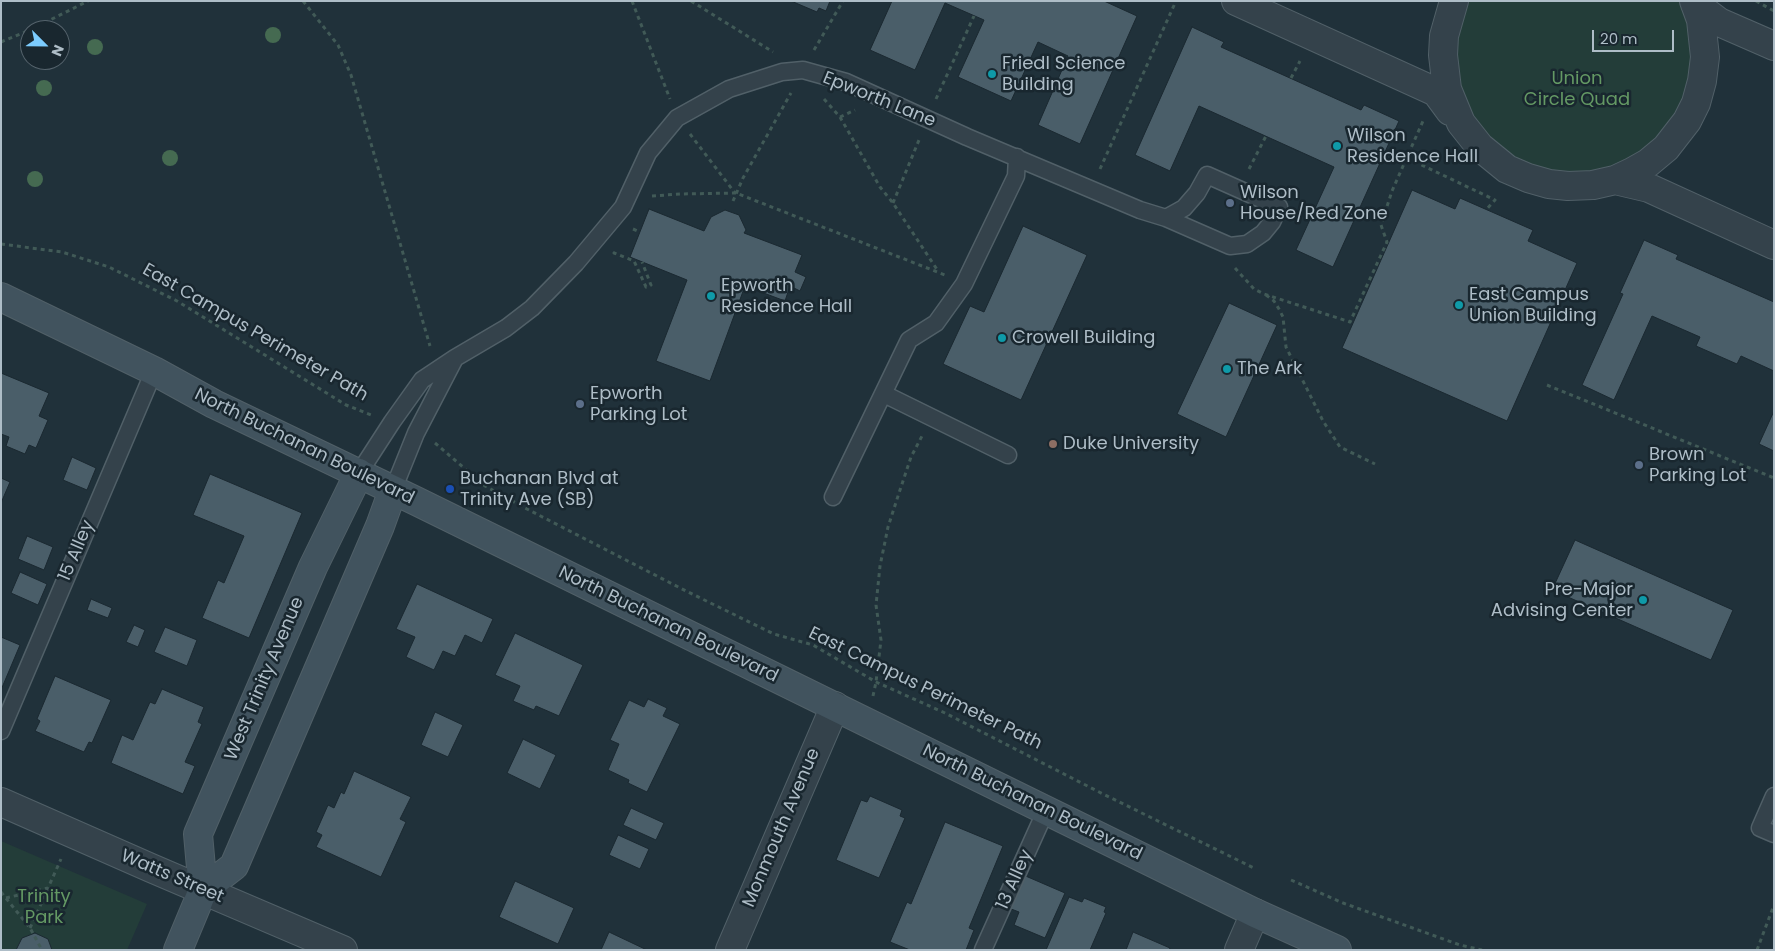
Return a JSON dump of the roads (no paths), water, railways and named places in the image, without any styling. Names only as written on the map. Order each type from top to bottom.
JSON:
[{"type":"street","points":[[1236,1],[1436,92],[1450,111],[1456,113]]},
{"type":"street","points":[[1454,1],[1444,36],[1442,55],[1447,89],[1456,113],[1469,135],[1480,147],[1507,168],[1528,178],[1549,184],[1568,186],[1593,185],[1615,180],[1648,163],[1666,148],[1687,121],[1696,103],[1702,81],[1705,57],[1704,36],[1694,3]]},
{"type":"street","points":[[1694,3],[1719,22],[1774,46]]},
{"type":"street","points":[[1615,180],[1649,188],[1774,245]]},
{"type":"street","name":"North Buchanan Boulevard","points":[[1,297],[154,371],[214,404],[359,473],[1255,913],[1336,950]]},
{"type":"street","name":"West Trinity Avenue","points":[[178,950],[203,890],[198,834],[313,567],[359,473]]},
{"type":"street","name":"West Trinity Avenue","points":[[203,890],[234,866],[380,526],[393,490]]},
{"type":"street","name":"Monmouth Avenue","points":[[730,950],[835,706]]},
{"type":"street","name":"Watts Street","points":[[1,802],[343,950]]},
{"type":"street","points":[[1239,950],[1255,913]]},
{"type":"lane","name":"Epworth Lane","points":[[359,473],[422,380],[506,328],[532,308],[576,263],[624,208],[648,154],[677,118],[729,89],[782,72],[803,70],[846,82],[968,137],[1230,246],[1247,244],[1263,233],[1272,222],[1279,206],[1206,175],[1197,192],[1184,208],[1166,218]]},
{"type":"lane","points":[[833,497],[909,340],[936,323],[964,284],[1016,176],[1017,157]]},
{"type":"lane","points":[[393,490],[416,433],[455,358]]},
{"type":"lane","name":"15 Alley","points":[[1,731],[154,371]]},
{"type":"lane","points":[[884,394],[1008,455]]},
{"type":"lane","points":[[1774,796],[1760,828],[1774,834]]},
{"type":"lane","name":"13 Alley","points":[[983,950],[1046,810]]},
{"type":"place","name":"Friedl Science Building","points":[[992,74]]},
{"type":"place","name":"Wilson Residence Hall","points":[[1337,146]]},
{"type":"place","name":"Wilson House/Red Zone","points":[[1230,203]]},
{"type":"place","name":"Epworth Residence Hall","points":[[711,296]]},
{"type":"place","name":"East Campus Union Building","points":[[1459,305]]},
{"type":"place","name":"Crowell Building","points":[[1002,338]]},
{"type":"place","name":"The Ark","points":[[1227,369]]},
{"type":"place","name":"Epworth Parking Lot","points":[[580,404]]},
{"type":"place","name":"Duke University","points":[[1053,444]]},
{"type":"place","name":"Brown Parking Lot","points":[[1639,465]]},
{"type":"place","name":"Buchanan Blvd at Trinity Ave (SB)","points":[[450,489]]},
{"type":"place","name":"Pre-Major Advising Center","points":[[1643,600]]},
{"type":"park label","name":"Union Circle Quad","points":[[1577,89]]},
{"type":"park label","name":"Trinity Park","points":[[44,908]]}]
